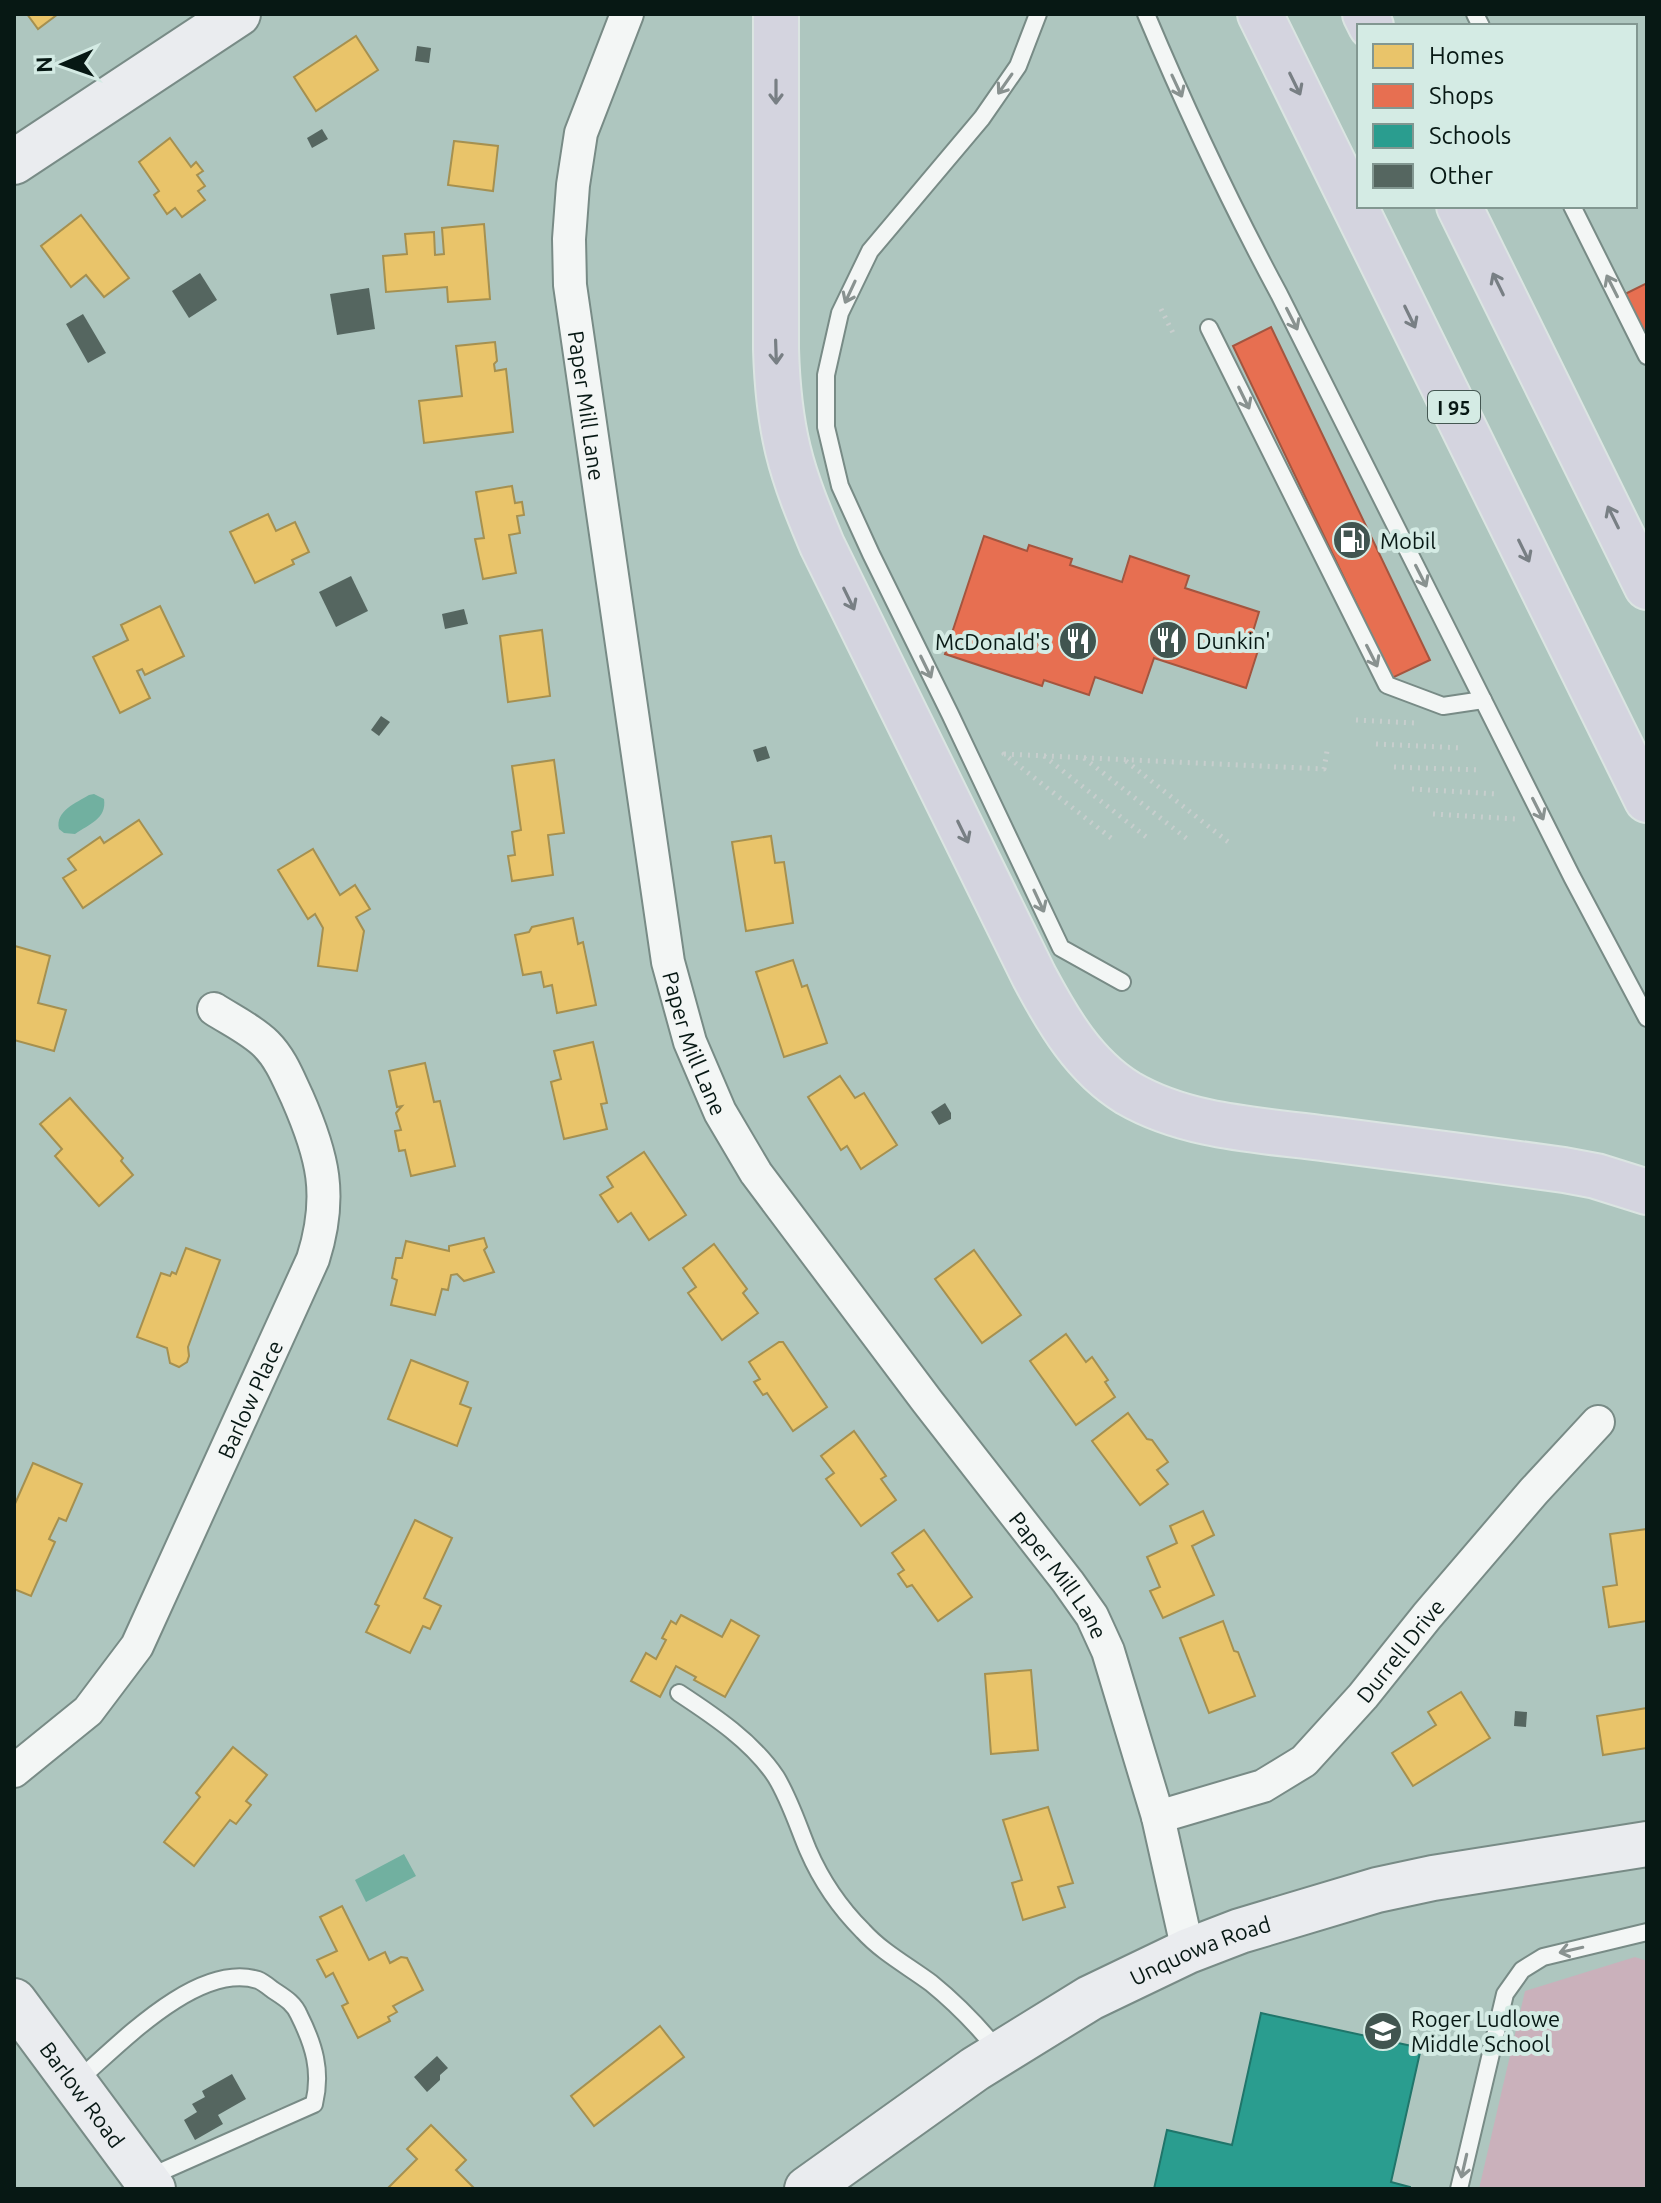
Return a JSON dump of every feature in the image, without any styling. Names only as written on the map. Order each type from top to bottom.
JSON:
[{"type":"highway","points":[[776,14],[776,349],[778,396],[788,449],[802,497],[822,545],[1034,976],[1074,1044],[1099,1071],[1127,1092],[1187,1117],[1564,1170],[1647,1192]]},
{"type":"highway","name":"I 95","points":[[1260,14],[1647,800]]},
{"type":"highway","points":[[1460,208],[1647,587]]},
{"type":"street","points":[[14,162],[238,14]]},
{"type":"street","name":"Paper Mill Lane","points":[[627,14],[581,133],[569,239],[570,285],[668,962],[690,1042],[720,1112],[756,1173],[1092,1616],[1108,1651],[1158,1817],[1188,1951]]},
{"type":"street","name":"Barlow Place","points":[[14,1771],[88,1711],[137,1646],[313,1259],[322,1231],[322,1169],[313,1135],[281,1062],[265,1043],[214,1009]]},
{"type":"street","name":"Durrell Drive","points":[[1158,1817],[1263,1786],[1304,1761],[1363,1696],[1534,1491],[1598,1422]]},
{"type":"street","name":"Unquowa Road","points":[[807,2189],[975,2069],[1090,1998],[1188,1951],[1240,1931],[1377,1890],[1433,1878],[1647,1844]]},
{"type":"street","name":"Barlow Road","points":[[14,2001],[149,2184]]},
{"type":"lane","points":[[1038,14],[1018,66],[982,118],[870,251],[840,313],[826,375],[826,427],[840,486],[852,513],[1061,948],[1122,982]]},
{"type":"lane","points":[[1146,14],[1236,214],[1647,1018]]},
{"type":"lane","points":[[1573,208],[1647,356]]},
{"type":"lane","points":[[1209,328],[1387,685],[1443,706],[1483,700]]},
{"type":"lane","points":[[679,1693],[724,1724],[763,1760],[776,1777],[809,1854],[833,1897],[864,1933],[930,1982],[982,2030],[1001,2054]]},
{"type":"lane","points":[[1459,2189],[1505,1994],[1522,1970],[1543,1957],[1647,1932]]},
{"type":"lane","points":[[75,2083],[166,2005],[211,1981],[238,1978],[259,1980],[294,2005],[312,2042],[319,2084],[314,2104],[149,2184]]},
{"type":"path","points":[[1161,309],[1173,333]]},
{"type":"path","points":[[1356,720],[1416,723]]},
{"type":"path","points":[[1376,744],[1462,748]]},
{"type":"path","points":[[1111,838],[1004,754],[1324,769],[1327,751]]},
{"type":"path","points":[[1043,756],[1150,840]]},
{"type":"path","points":[[1084,758],[1191,842]]},
{"type":"path","points":[[1125,760],[1232,845]]},
{"type":"path","points":[[1394,767],[1480,770]]},
{"type":"path","points":[[1412,789],[1498,794]]},
{"type":"path","points":[[1433,814],[1544,821]]},
{"type":"shaded area","points":[[94,794],[104,799],[103,812],[96,820],[75,834],[59,829],[63,812]]},
{"type":"shaded area","points":[[404,1854],[416,1876],[366,1902],[355,1880]]},
{"type":"shaded area","points":[[1635,1957],[1647,1961],[1647,2189],[1479,2189],[1525,1991]]},
{"type":"building: Homes","points":[[27,14],[58,14],[38,29]]},
{"type":"building: Homes","points":[[356,36],[378,70],[316,111],[294,77]]},
{"type":"building: Homes","points":[[170,138],[191,167],[196,162],[203,171],[197,175],[205,186],[198,191],[205,200],[182,217],[175,208],[167,214],[154,195],[159,191],[139,162]]},
{"type":"building: Homes","points":[[454,141],[498,146],[493,191],[448,185]]},
{"type":"building: Homes","points":[[81,215],[129,278],[104,297],[86,275],[71,287],[41,246]]},
{"type":"building: Homes","points":[[484,224],[490,299],[448,302],[447,287],[386,292],[383,256],[407,254],[405,234],[434,232],[435,255],[444,254],[442,228]]},
{"type":"building: Homes","points":[[495,342],[495,371],[506,369],[513,432],[424,443],[419,401],[462,396],[456,346]]},
{"type":"building: Homes","points":[[512,486],[515,503],[522,502],[524,515],[517,516],[520,533],[509,535],[516,573],[483,579],[475,539],[484,538],[476,492]]},
{"type":"building: Homes","points":[[268,514],[276,531],[295,522],[309,552],[292,560],[294,564],[255,583],[230,532]]},
{"type":"building: Homes","points":[[160,606],[184,656],[145,675],[142,669],[137,671],[150,698],[120,713],[93,657],[128,640],[121,625]]},
{"type":"building: Homes","points":[[542,630],[550,696],[508,702],[500,636]]},
{"type":"building: Homes","points":[[554,760],[564,833],[548,835],[553,875],[512,881],[508,856],[515,855],[512,832],[521,830],[512,766]]},
{"type":"building: Homes","points":[[139,820],[162,854],[83,908],[63,878],[76,870],[68,859],[100,837],[104,843]]},
{"type":"building: Homes","points":[[771,836],[775,863],[784,862],[793,923],[746,931],[732,842]]},
{"type":"building: Homes","points":[[313,849],[340,895],[355,885],[370,909],[356,917],[364,931],[357,971],[318,966],[323,928],[315,914],[308,919],[278,870]]},
{"type":"building: Homes","points":[[573,918],[578,944],[583,942],[596,1005],[557,1013],[552,985],[544,987],[541,972],[523,975],[515,935],[529,932],[532,927]]},
{"type":"building: Homes","points":[[15,946],[50,956],[38,1003],[66,1010],[54,1051],[14,1040]]},
{"type":"building: Homes","points":[[793,960],[802,987],[807,985],[827,1043],[784,1057],[756,972]]},
{"type":"building: Homes","points":[[593,1042],[607,1103],[601,1104],[607,1129],[564,1139],[551,1082],[561,1079],[554,1051]]},
{"type":"building: Homes","points":[[425,1063],[434,1102],[440,1101],[455,1166],[411,1176],[405,1150],[399,1151],[395,1131],[401,1130],[396,1113],[402,1106],[397,1107],[389,1071]]},
{"type":"building: Homes","points":[[840,1076],[855,1098],[864,1093],[897,1145],[861,1169],[847,1146],[841,1150],[808,1097]]},
{"type":"building: Homes","points":[[70,1098],[123,1158],[121,1161],[133,1175],[99,1206],[55,1156],[62,1149],[40,1124]]},
{"type":"building: Homes","points":[[644,1152],[686,1215],[649,1240],[631,1213],[618,1222],[600,1195],[613,1187],[607,1177]]},
{"type":"building: Homes","points":[[484,1238],[487,1247],[484,1250],[494,1272],[464,1281],[457,1274],[451,1275],[448,1290],[442,1289],[435,1315],[391,1305],[397,1280],[392,1278],[396,1258],[402,1258],[406,1241],[449,1251],[449,1246]]},
{"type":"building: Homes","points":[[714,1244],[747,1289],[743,1293],[758,1313],[722,1340],[688,1293],[696,1287],[683,1268]]},
{"type":"building: Homes","points":[[186,1248],[220,1260],[188,1347],[187,1362],[179,1367],[170,1363],[167,1348],[137,1337],[161,1273],[176,1274]]},
{"type":"building: Homes","points":[[974,1250],[1021,1315],[982,1343],[935,1279]]},
{"type":"building: Homes","points":[[1066,1334],[1086,1362],[1092,1357],[1108,1380],[1105,1382],[1115,1397],[1076,1425],[1030,1361]]},
{"type":"building: Homes","points":[[783,1342],[827,1407],[793,1431],[767,1393],[763,1395],[754,1382],[760,1379],[749,1362]]},
{"type":"building: Homes","points":[[411,1360],[468,1382],[460,1404],[471,1408],[457,1446],[388,1419]]},
{"type":"building: Homes","points":[[1128,1413],[1168,1462],[1157,1470],[1168,1484],[1140,1505],[1092,1441]]},
{"type":"building: Homes","points":[[854,1431],[886,1476],[881,1479],[896,1500],[861,1526],[826,1479],[834,1473],[821,1456]]},
{"type":"building: Homes","points":[[33,1463],[82,1484],[66,1521],[59,1518],[49,1539],[55,1542],[31,1596],[14,1589],[14,1506]]},
{"type":"building: Homes","points":[[1203,1511],[1214,1535],[1192,1546],[1214,1595],[1163,1618],[1150,1591],[1160,1587],[1147,1557],[1177,1543],[1170,1526]]},
{"type":"building: Homes","points":[[415,1520],[452,1538],[424,1598],[441,1606],[430,1629],[423,1626],[410,1653],[366,1632],[379,1606],[375,1604]]},
{"type":"building: Homes","points":[[1647,1529],[1647,1621],[1609,1627],[1603,1587],[1617,1585],[1610,1534]]},
{"type":"building: Homes","points":[[924,1530],[972,1597],[938,1621],[912,1585],[907,1587],[898,1574],[904,1570],[892,1553]]},
{"type":"building: Homes","points":[[681,1615],[722,1637],[731,1620],[759,1636],[725,1697],[676,1666],[660,1697],[631,1681],[646,1653],[656,1659],[671,1621],[676,1624]]},
{"type":"building: Homes","points":[[1223,1621],[1255,1696],[1209,1713],[1180,1638]]},
{"type":"building: Homes","points":[[1031,1670],[1038,1750],[991,1754],[985,1674]]},
{"type":"building: Homes","points":[[1461,1692],[1490,1738],[1413,1786],[1392,1753],[1436,1725],[1428,1712]]},
{"type":"building: Homes","points":[[1647,1708],[1647,1748],[1603,1755],[1597,1716]]},
{"type":"building: Homes","points":[[233,1747],[267,1775],[246,1801],[251,1805],[236,1824],[230,1820],[194,1866],[164,1842],[200,1797],[196,1793]]},
{"type":"building: Homes","points":[[1048,1807],[1073,1883],[1058,1887],[1065,1907],[1023,1920],[1012,1883],[1022,1880],[1003,1820]]},
{"type":"building: Homes","points":[[342,1906],[369,1960],[385,1952],[390,1963],[401,1957],[407,1958],[423,1990],[393,2006],[397,2012],[388,2017],[390,2021],[358,2038],[342,2006],[348,2003],[333,1973],[326,1977],[317,1960],[337,1951],[320,1917]]},
{"type":"building: Homes","points":[[660,2026],[684,2057],[594,2126],[571,2096]]},
{"type":"building: Homes","points":[[431,2125],[466,2160],[456,2170],[475,2189],[387,2189],[417,2159],[407,2149]]},
{"type":"building: Shops","points":[[1647,283],[1647,339],[1625,294]]},
{"type":"building: Shops","points":[[1271,327],[1430,660],[1392,678],[1233,346]]},
{"type":"building: Shops","points":[[984,536],[1027,551],[1029,545],[1072,559],[1070,565],[1122,582],[1130,556],[1189,576],[1185,588],[1259,612],[1251,638],[1261,641],[1246,688],[1154,658],[1142,693],[1095,677],[1089,695],[1044,680],[1042,686],[945,654]]},
{"type":"building: Schools","points":[[1261,2013],[1421,2048],[1391,2182],[1410,2189],[1154,2189],[1167,2130],[1232,2145]]},
{"type":"building: Other","points":[[417,46],[431,48],[429,63],[415,61]]},
{"type":"building: Other","points":[[322,129],[328,139],[312,148],[307,138]]},
{"type":"building: Other","points":[[200,273],[217,300],[189,318],[172,291]]},
{"type":"building: Other","points":[[369,288],[375,329],[337,335],[330,294]]},
{"type":"building: Other","points":[[83,314],[106,353],[88,363],[66,324]]},
{"type":"building: Other","points":[[351,576],[368,611],[336,627],[319,592]]},
{"type":"building: Other","points":[[464,609],[468,624],[445,629],[442,614]]},
{"type":"building: Other","points":[[381,716],[390,722],[379,736],[371,730]]},
{"type":"building: Other","points":[[766,746],[770,758],[757,762],[753,750]]},
{"type":"building: Other","points":[[945,1103],[951,1119],[939,1125],[931,1112]]},
{"type":"building: Other","points":[[1515,1711],[1527,1712],[1526,1727],[1514,1726]]},
{"type":"building: Other","points":[[437,2056],[448,2068],[427,2092],[414,2077]]},
{"type":"building: Other","points":[[232,2074],[246,2099],[218,2115],[223,2124],[195,2140],[184,2120],[197,2112],[192,2104],[205,2097],[202,2091]]},
{"type":"place","name":"Mobil","points":[[1352,540]]},
{"type":"place","name":"Dunkin'","points":[[1168,640]]},
{"type":"place","name":"McDonald's","points":[[1078,641]]},
{"type":"place","name":"Roger Ludlowe Middle School","points":[[1383,2031]]}]
